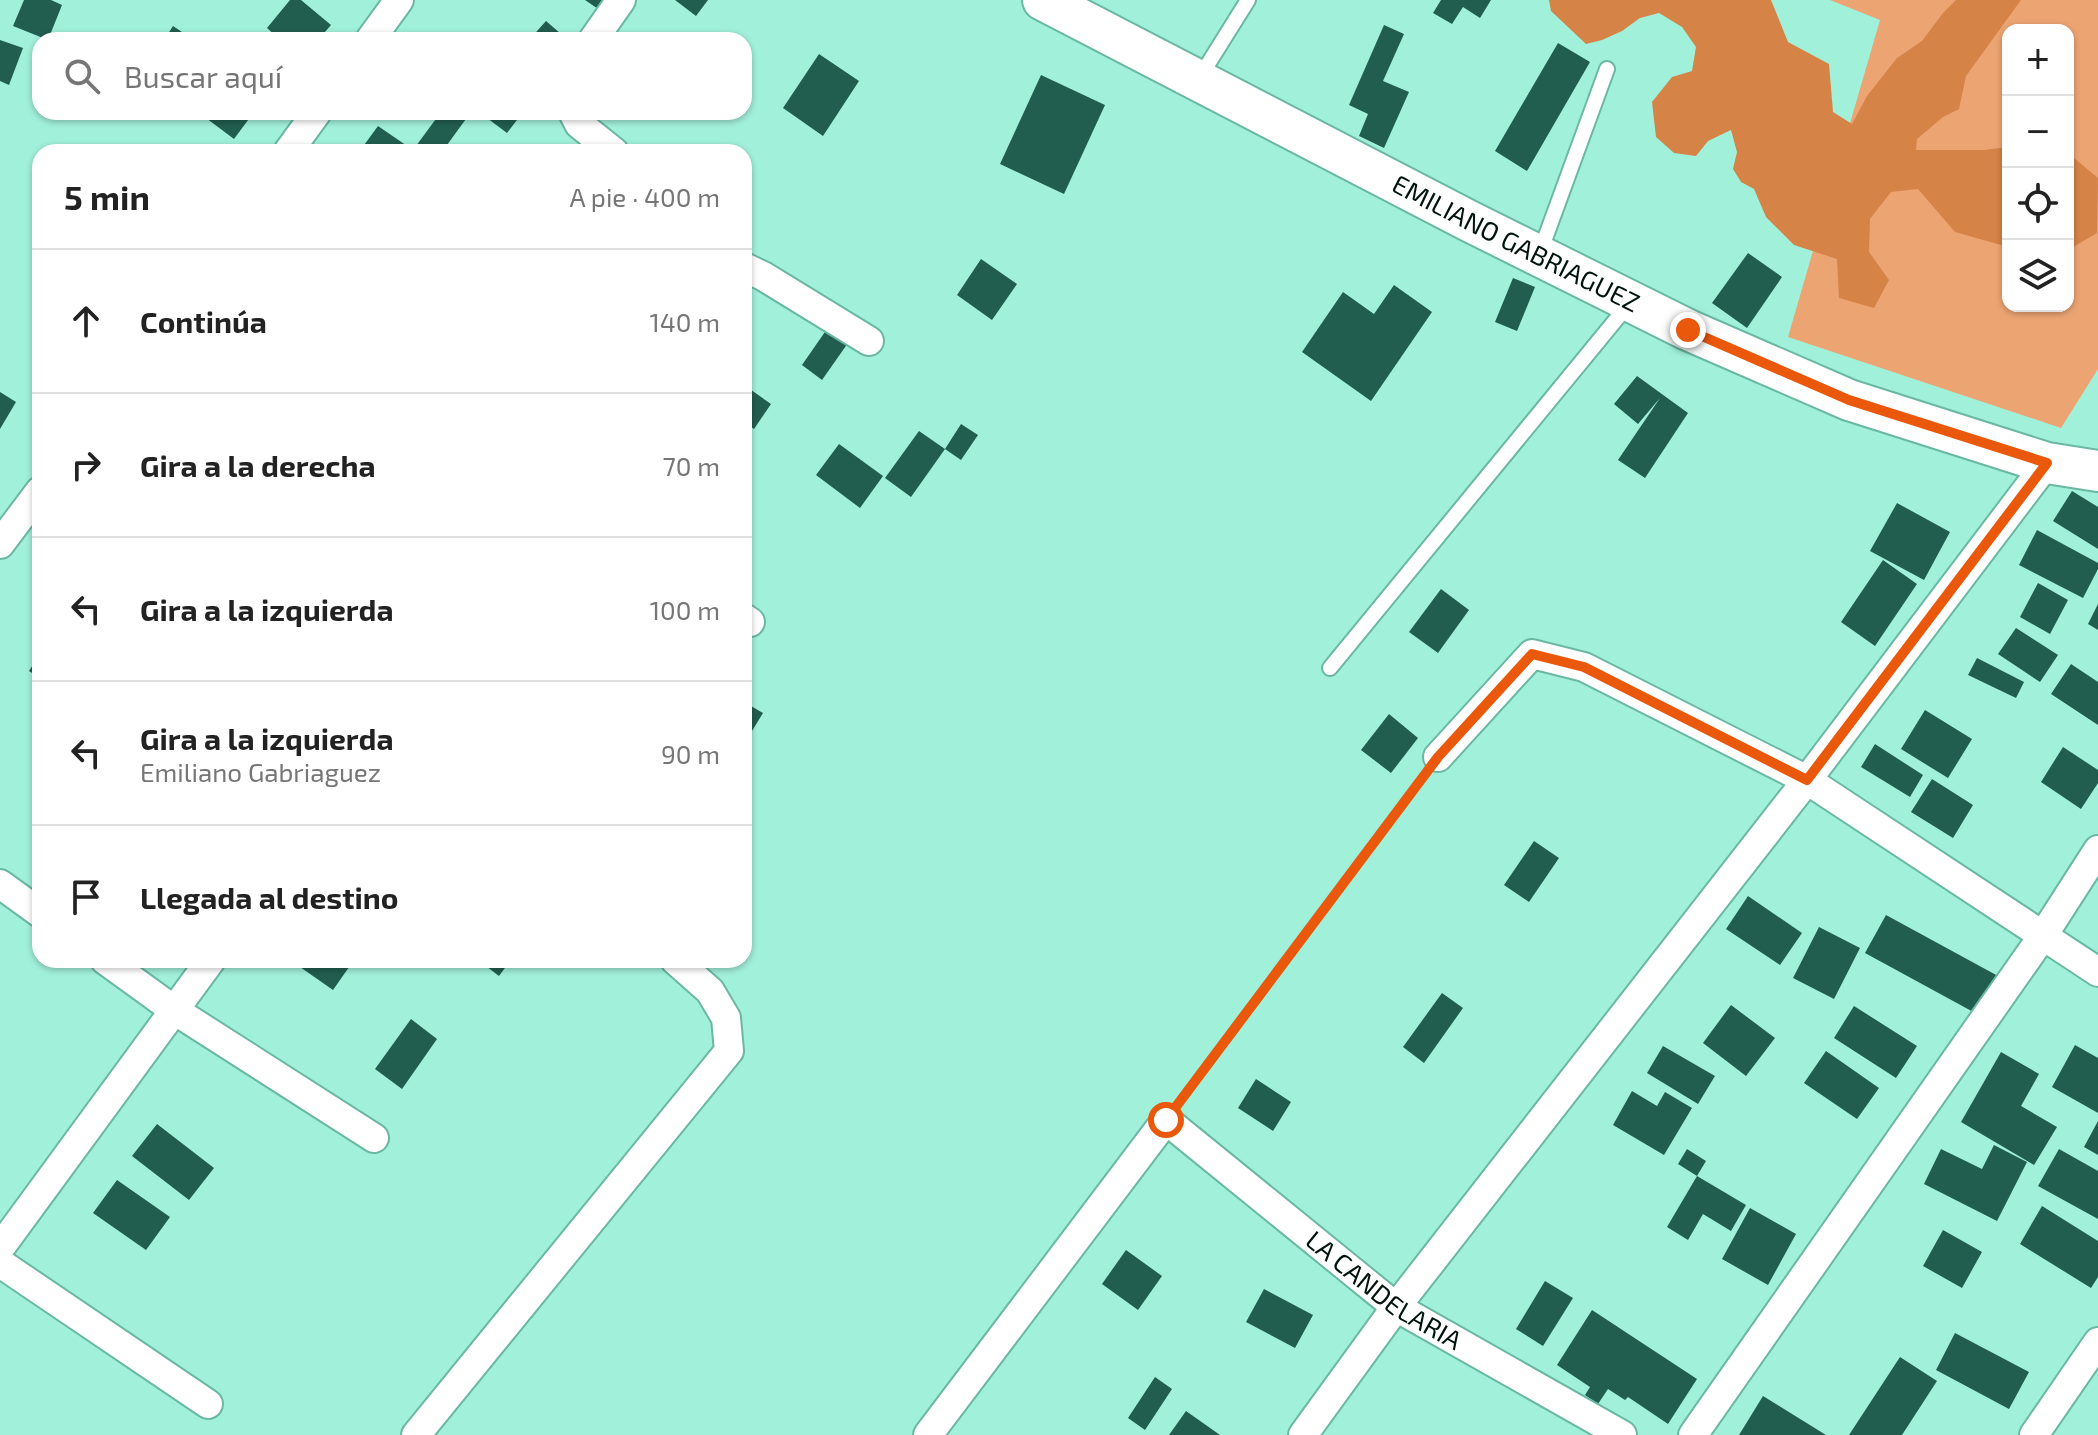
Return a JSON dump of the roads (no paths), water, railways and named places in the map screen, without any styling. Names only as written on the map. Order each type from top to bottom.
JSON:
[{"type":"main road","name":"EMILIANO GABRIAGUEZ","points":[[1043,0],[1688,330],[1849,400],[2047,463],[2098,471]]},
{"type":"street","points":[[376,32],[399,0]]},
{"type":"street","points":[[599,32],[621,0]]},
{"type":"street","points":[[294,144],[311,120]]},
{"type":"street","points":[[577,120],[604,144]]},
{"type":"street","points":[[752,271],[869,341]]},
{"type":"street","points":[[1303,1435],[1396,1307],[1807,780],[2047,463]]},
{"type":"street","points":[[0,544],[32,510]]},
{"type":"street","points":[[1438,757],[1532,654],[1584,667],[1807,780],[2098,972]]},
{"type":"street","points":[[1693,1435],[2042,937],[2098,850]]},
{"type":"street","points":[[0,884],[32,907]]},
{"type":"street","points":[[116,968],[174,1010],[374,1138]]},
{"type":"street","points":[[0,1248],[205,968]]},
{"type":"street","points":[[416,1435],[729,1051],[726,1018],[710,991],[684,968]]},
{"type":"street","name":"LA CANDELARIA","points":[[928,1435],[1166,1120],[1396,1307],[1622,1435]]},
{"type":"street","points":[[0,1263],[208,1404]]},
{"type":"street","points":[[2034,1435],[2098,1342]]},
{"type":"lane","points":[[1198,80],[1248,0]]},
{"type":"lane","points":[[1539,256],[1607,69]]},
{"type":"lane","points":[[1330,668],[1631,302]]}]
